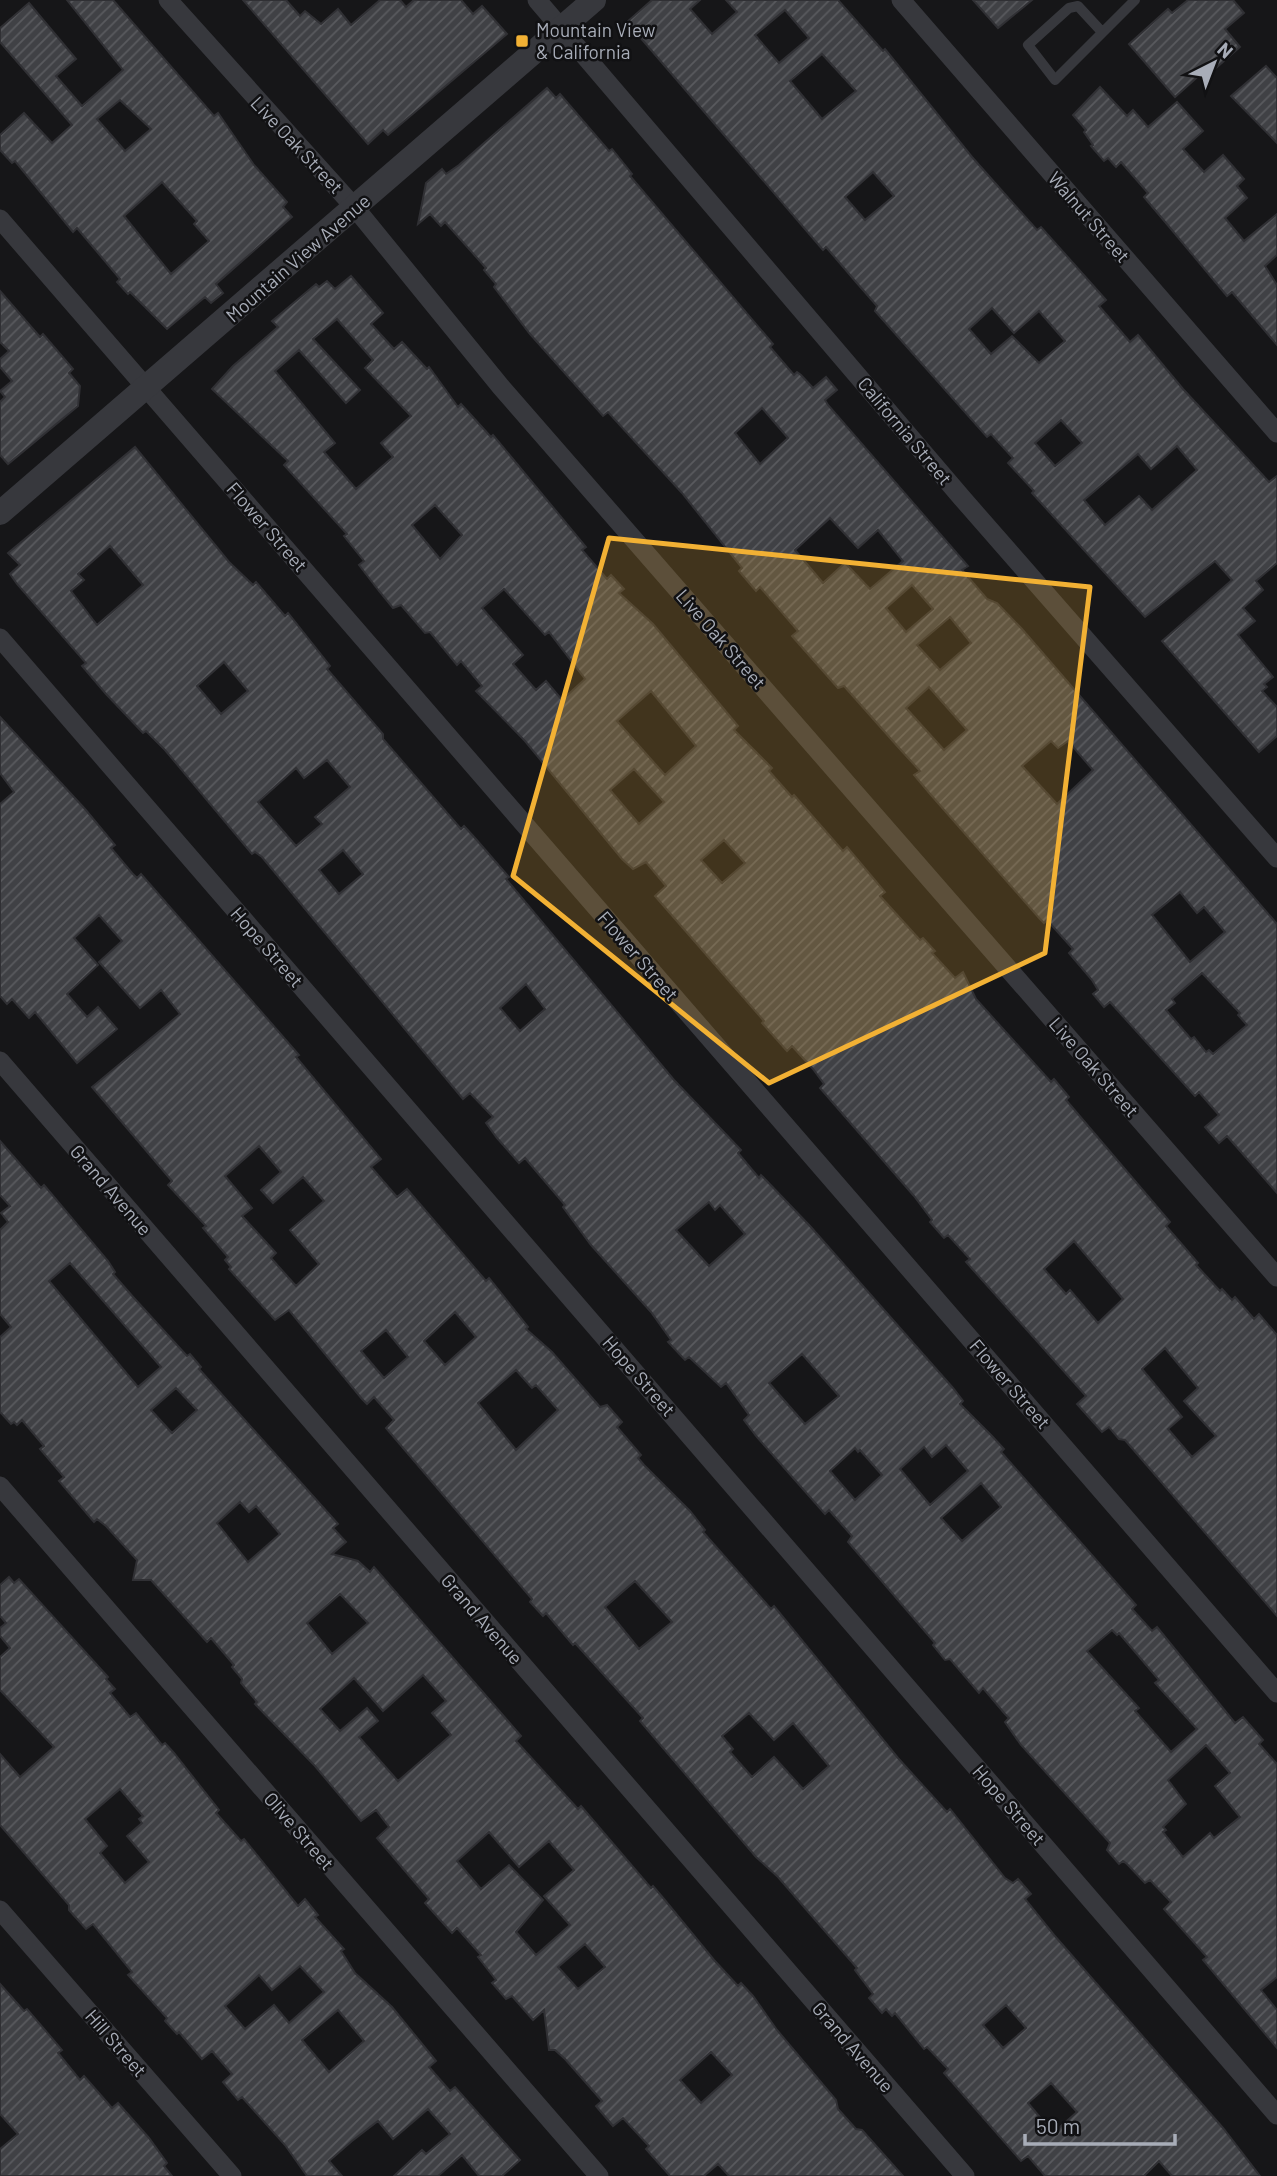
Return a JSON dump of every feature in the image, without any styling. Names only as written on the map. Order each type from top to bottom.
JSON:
[{"type":"street","name":"Live Oak Street","points":[[168,0],[356,209],[501,387],[1277,1277]]},
{"type":"street","name":"California Street","points":[[537,0],[962,498],[1277,858]]},
{"type":"street","name":"Mountain View Avenue","points":[[0,513],[356,209],[594,0]]},
{"type":"street","name":"Walnut Street","points":[[901,0],[1277,433]]},
{"type":"street","name":"Flower Street","points":[[0,219],[1277,1693]]},
{"type":"street","name":"Hope Street","points":[[0,638],[1277,2115]]},
{"type":"street","name":"Grand Avenue","points":[[0,1061],[965,2176]]},
{"type":"street","name":"Olive Street","points":[[0,1486],[598,2176]]},
{"type":"street","name":"Hill Street","points":[[0,1910],[232,2176]]},
{"type":"lane","points":[[1102,32],[1078,6],[1069,8],[1028,45],[1055,80],[1135,0]]},
{"type":"highlighted area","points":[[609,538],[1090,587],[1045,953],[769,1083],[513,876]]},
{"type":"building","points":[[67,0],[113,0],[214,116],[218,113],[254,165],[287,202],[283,207],[292,217],[216,284],[223,293],[211,303],[205,297],[167,329],[130,292],[128,294],[117,282],[120,279],[77,228],[73,232],[15,161],[12,163],[0,150],[0,135],[24,113],[52,143],[72,125],[0,42],[0,28],[29,3],[76,59],[56,76],[82,106],[123,70]],"holes":[[[120,100],[151,129],[125,151],[97,119]],[[162,182],[197,221],[194,224],[209,241],[171,274],[124,216]]]},
{"type":"building","points":[[243,0],[286,0],[300,16],[305,11],[321,24],[338,9],[351,25],[380,0],[400,0],[406,7],[414,0],[461,0],[473,14],[482,6],[507,34],[388,135],[383,130],[368,144]]},
{"type":"building","points":[[652,0],[700,0],[690,9],[712,34],[737,12],[726,0],[838,0],[883,51],[885,49],[972,157],[1037,230],[1041,227],[1106,300],[1099,306],[1130,342],[1138,335],[1183,389],[1269,482],[1277,476],[1277,563],[1256,581],[1263,590],[1243,608],[1255,621],[1238,635],[1273,677],[1264,684],[1267,687],[1262,691],[1277,707],[1277,736],[1259,752],[1162,641],[1232,580],[1215,561],[1145,617],[1032,493],[1034,491],[1008,463],[1013,458],[991,434],[987,437],[875,311],[877,306],[826,247],[823,250],[627,22]],"holes":[[[785,10],[809,38],[779,63],[755,35]],[[822,54],[856,91],[822,119],[790,81]],[[873,172],[894,196],[865,220],[845,197]],[[992,308],[1014,333],[1039,311],[1065,341],[1039,363],[1012,336],[991,354],[969,329]],[[1061,420],[1082,443],[1055,466],[1035,443]],[[1177,446],[1197,470],[1152,510],[1139,496],[1105,525],[1084,500],[1138,454],[1151,469]]]},
{"type":"building","points":[[973,0],[1032,0],[998,28]]},
{"type":"building","points":[[1188,0],[1233,0],[1244,13],[1225,29],[1240,47],[1207,76],[1203,72],[1175,97],[1129,44],[1168,9],[1172,13]]},
{"type":"building","points":[[1266,66],[1277,78],[1277,143],[1231,96]]},
{"type":"building","points":[[1100,87],[1127,116],[1133,110],[1148,127],[1177,102],[1203,131],[1183,149],[1204,172],[1223,155],[1244,179],[1237,186],[1247,198],[1225,218],[1244,241],[1277,214],[1277,255],[1265,266],[1277,285],[1277,345],[1232,292],[1227,296],[1144,197],[1148,193],[1121,162],[1116,167],[1108,158],[1104,161],[1091,146],[1093,145],[1084,132],[1086,130],[1073,115]]},
{"type":"building","points":[[547,88],[556,98],[560,94],[609,151],[612,149],[632,174],[630,176],[773,344],[770,347],[794,375],[797,372],[813,388],[826,377],[837,390],[825,400],[828,405],[968,566],[962,570],[987,599],[997,603],[1022,629],[1277,924],[1277,1193],[1227,1136],[1219,1143],[1205,1127],[1219,1115],[1199,1092],[1195,1096],[1110,1002],[1104,1007],[1093,994],[1098,990],[1092,980],[1069,953],[1073,949],[1047,920],[1044,923],[1040,919],[931,795],[914,775],[920,771],[844,686],[838,688],[792,636],[798,631],[760,587],[756,591],[739,571],[742,568],[682,493],[608,412],[603,416],[530,334],[494,287],[496,284],[484,270],[486,268],[445,222],[441,226],[430,214],[418,224],[426,183],[442,169],[446,174]],"holes":[[[762,408],[788,438],[760,464],[735,433]],[[830,518],[858,548],[878,530],[903,561],[870,589],[845,563],[823,583],[795,550]],[[912,585],[933,609],[906,632],[886,608]],[[950,617],[971,643],[940,670],[917,645]],[[929,687],[967,730],[944,750],[906,708]],[[1051,741],[1058,748],[1068,741],[1093,770],[1057,804],[1022,766]],[[1180,892],[1197,913],[1204,907],[1225,932],[1190,962],[1152,915]],[[1202,973],[1240,1013],[1238,1015],[1247,1025],[1213,1054],[1209,1050],[1206,1052],[1166,1010],[1175,1003],[1172,999]]]},
{"type":"building","points":[[351,276],[383,313],[371,324],[394,349],[402,342],[427,369],[429,367],[458,407],[461,404],[491,437],[493,435],[586,547],[582,550],[607,579],[611,575],[624,589],[619,593],[653,624],[738,726],[734,730],[772,768],[769,771],[843,851],[847,847],[885,892],[880,896],[920,940],[923,938],[935,951],[932,953],[955,978],[963,972],[976,999],[1051,1082],[1054,1079],[1069,1097],[1066,1100],[1170,1222],[1166,1226],[1198,1263],[1196,1265],[1220,1291],[1222,1289],[1232,1300],[1235,1297],[1254,1319],[1259,1314],[1277,1335],[1277,1616],[1125,1440],[1119,1439],[1109,1427],[1102,1432],[1077,1404],[1086,1396],[966,1262],[970,1259],[948,1235],[944,1238],[930,1222],[932,1220],[914,1196],[820,1088],[824,1084],[813,1069],[792,1046],[787,1051],[655,896],[666,886],[646,862],[633,869],[622,859],[525,741],[476,691],[482,686],[461,661],[457,665],[430,632],[425,633],[401,605],[393,608],[359,565],[364,561],[344,536],[347,534],[284,465],[288,461],[212,389],[233,366],[278,327],[272,321],[316,284],[319,287],[327,281],[335,289]],"holes":[[[337,319],[373,360],[365,368],[411,416],[381,443],[393,457],[356,489],[324,452],[335,443],[275,371],[299,350],[346,403],[360,390],[313,339]],[[435,505],[462,535],[440,559],[412,525]],[[504,589],[545,635],[549,632],[585,679],[562,700],[546,681],[536,690],[513,664],[523,655],[482,608]],[[651,691],[696,746],[665,775],[617,721]],[[634,769],[664,802],[639,824],[610,790]],[[724,840],[745,863],[722,883],[701,860]],[[1074,1241],[1123,1299],[1098,1323],[1070,1290],[1066,1294],[1044,1269]],[[1165,1348],[1198,1388],[1184,1401],[1216,1436],[1192,1457],[1168,1429],[1182,1417],[1142,1369]]]},
{"type":"building","points":[[0,291],[40,337],[43,334],[73,369],[69,373],[80,386],[78,406],[8,464],[0,455],[0,402],[5,397],[0,391],[12,381],[0,367],[0,359],[9,351],[0,342]]},
{"type":"building","points":[[135,447],[229,562],[253,585],[256,582],[285,616],[288,613],[330,666],[327,669],[383,734],[383,739],[461,829],[464,826],[509,877],[506,879],[674,1080],[741,1150],[738,1153],[759,1178],[761,1175],[810,1226],[953,1388],[963,1401],[960,1404],[1004,1449],[1001,1452],[1136,1605],[1132,1609],[1152,1631],[1157,1627],[1235,1723],[1243,1717],[1263,1740],[1259,1744],[1277,1764],[1277,1977],[1261,1990],[1277,2010],[1277,2048],[1203,1960],[1207,1957],[1164,1909],[1171,1902],[1150,1880],[1145,1883],[1123,1861],[1119,1864],[1107,1850],[1110,1843],[1021,1745],[1005,1722],[1009,1718],[983,1688],[979,1693],[950,1659],[945,1660],[933,1645],[935,1643],[848,1542],[852,1536],[829,1510],[825,1514],[757,1437],[744,1420],[749,1415],[726,1383],[721,1387],[689,1357],[685,1360],[668,1342],[671,1340],[651,1312],[591,1245],[563,1207],[565,1205],[525,1158],[519,1163],[497,1138],[486,1123],[493,1117],[470,1093],[463,1099],[262,857],[255,852],[252,854],[165,750],[146,731],[143,733],[82,666],[86,663],[10,574],[20,565],[8,553]],"holes":[[[110,546],[143,585],[97,625],[71,591],[84,580],[78,574]],[[224,662],[248,691],[221,714],[197,686]],[[327,760],[350,787],[315,817],[322,824],[296,846],[258,802],[296,768],[304,778]],[[343,850],[363,874],[339,894],[319,870]],[[526,984],[545,1009],[520,1031],[500,1008]],[[709,1202],[715,1210],[720,1205],[745,1234],[709,1266],[676,1230]],[[802,1354],[839,1396],[805,1424],[769,1383]],[[946,1445],[968,1471],[930,1505],[900,1469],[924,1447],[932,1457]],[[855,1448],[858,1452],[860,1450],[882,1475],[855,1500],[830,1471]],[[981,1483],[1001,1507],[962,1541],[941,1518]],[[1112,1630],[1117,1635],[1119,1633],[1159,1680],[1155,1683],[1197,1729],[1171,1752],[1135,1711],[1139,1708],[1087,1651]],[[1206,1745],[1230,1773],[1215,1786],[1240,1817],[1214,1838],[1210,1833],[1183,1857],[1163,1832],[1166,1830],[1163,1827],[1186,1804],[1168,1780]]]},
{"type":"building","points":[[0,717],[85,809],[115,845],[111,848],[132,873],[137,878],[141,874],[299,1055],[296,1057],[381,1159],[371,1167],[397,1197],[407,1189],[486,1281],[489,1278],[528,1327],[526,1329],[552,1352],[600,1407],[607,1405],[622,1422],[617,1427],[641,1455],[638,1458],[690,1511],[705,1530],[703,1532],[771,1609],[774,1606],[898,1758],[947,1812],[950,1809],[1005,1878],[1013,1883],[1018,1879],[1031,1894],[1025,1899],[1054,1935],[1223,2128],[1260,2176],[1172,2176],[1159,2161],[1144,2176],[1045,2176],[1028,2156],[1021,2161],[944,2073],[948,2069],[927,2047],[924,2049],[895,2013],[892,2016],[886,2009],[882,2013],[869,1998],[873,1994],[855,1970],[857,1968],[778,1877],[756,1857],[640,1721],[643,1718],[546,1613],[543,1616],[530,1602],[532,1599],[386,1428],[394,1420],[374,1397],[367,1404],[289,1310],[275,1320],[229,1269],[231,1267],[225,1260],[228,1257],[203,1228],[206,1226],[168,1185],[172,1181],[92,1087],[180,1014],[161,990],[140,1008],[99,962],[122,941],[99,915],[74,938],[98,965],[67,994],[87,1017],[98,1007],[117,1029],[77,1063],[35,1012],[29,1018],[12,999],[7,1004],[0,996],[0,804],[14,792],[0,773]],"holes":[[[259,1146],[281,1172],[261,1190],[273,1203],[303,1177],[324,1201],[290,1230],[319,1264],[296,1286],[271,1258],[276,1253],[242,1216],[252,1208],[225,1176]],[[455,1312],[476,1337],[445,1365],[424,1341]],[[386,1330],[408,1357],[384,1378],[361,1351]],[[516,1370],[532,1388],[536,1385],[558,1410],[516,1450],[478,1403]],[[635,1581],[672,1622],[639,1649],[605,1607]],[[749,1713],[774,1740],[793,1723],[829,1766],[803,1789],[774,1757],[752,1777],[730,1752],[733,1749],[722,1736]],[[1006,2005],[1026,2028],[1003,2048],[983,2025]],[[1051,2083],[1077,2112],[1053,2133],[1028,2103]]]},
{"type":"building","points":[[0,1141],[41,1188],[44,1185],[108,1261],[115,1272],[113,1274],[187,1356],[190,1354],[201,1367],[199,1369],[338,1524],[333,1528],[346,1542],[332,1554],[358,1561],[370,1572],[374,1567],[521,1736],[516,1741],[578,1809],[581,1806],[738,1986],[741,1983],[753,1996],[777,2030],[836,2100],[838,2109],[856,2129],[862,2130],[903,2176],[729,2176],[718,2164],[704,2176],[670,2176],[646,2149],[649,2146],[623,2118],[613,2126],[596,2106],[602,2101],[565,2059],[555,2050],[549,2050],[544,2010],[533,2020],[512,1996],[506,1999],[492,1983],[496,1980],[478,1957],[481,1955],[457,1928],[452,1933],[425,1903],[429,1899],[377,1838],[389,1827],[376,1810],[361,1821],[315,1766],[255,1704],[257,1702],[232,1667],[234,1665],[211,1638],[207,1642],[151,1580],[133,1580],[137,1560],[106,1526],[97,1519],[94,1522],[59,1481],[64,1477],[40,1449],[44,1446],[22,1420],[17,1425],[14,1422],[11,1424],[0,1412],[0,1337],[11,1327],[0,1314],[0,1230],[8,1222],[1,1213],[10,1206],[0,1195]],"holes":[[[70,1263],[161,1367],[138,1387],[49,1281]],[[176,1388],[197,1410],[172,1433],[151,1410]],[[240,1502],[249,1512],[256,1506],[280,1534],[248,1562],[217,1523]],[[340,1594],[368,1623],[332,1654],[307,1623]],[[423,1675],[446,1701],[432,1713],[451,1735],[398,1781],[359,1737],[378,1721],[367,1708],[340,1731],[320,1709],[354,1678],[383,1711]],[[489,1832],[519,1867],[549,1841],[574,1870],[544,1896],[570,1925],[536,1955],[516,1932],[543,1900],[509,1865],[481,1889],[457,1861]],[[585,1944],[605,1967],[578,1989],[558,1967]],[[711,2052],[732,2075],[701,2103],[680,2080]]]},
{"type":"building","points":[[9,1577],[14,1583],[19,1579],[108,1677],[106,1679],[115,1689],[110,1693],[130,1717],[136,1713],[162,1745],[165,1743],[174,1753],[219,1810],[216,1813],[241,1841],[244,1839],[298,1906],[305,1899],[318,1915],[315,1917],[344,1949],[341,1951],[355,1973],[392,2007],[436,2061],[429,2067],[450,2091],[455,2087],[520,2160],[502,2176],[479,2176],[462,2155],[438,2176],[394,2176],[422,2150],[426,2154],[450,2134],[428,2109],[393,2139],[378,2121],[352,2141],[329,2161],[342,2176],[307,2176],[285,2145],[242,2097],[238,2100],[223,2082],[232,2074],[212,2051],[202,2059],[179,2032],[177,2034],[165,2021],[167,2018],[128,1975],[132,1972],[93,1924],[86,1929],[69,1910],[69,1905],[0,1825],[0,1754],[20,1777],[54,1747],[0,1690],[0,1657],[10,1648],[0,1636],[0,1628],[6,1623],[0,1616],[0,1585]],"holes":[[[120,1789],[143,1816],[139,1819],[142,1823],[127,1836],[149,1862],[125,1883],[100,1853],[107,1846],[85,1819]],[[300,1966],[324,1992],[289,2023],[274,2005],[245,2029],[225,2006],[259,1975],[272,1990]],[[338,2010],[364,2041],[329,2072],[302,2040]]]},
{"type":"building","points":[[0,1984],[24,2011],[27,2009],[62,2050],[58,2053],[80,2080],[84,2076],[112,2108],[118,2103],[149,2138],[167,2163],[164,2166],[172,2176],[0,2176],[0,2149],[18,2134],[0,2114]]},
{"type":"place","name":"Mountain View & California","points":[[522,41]]}]
